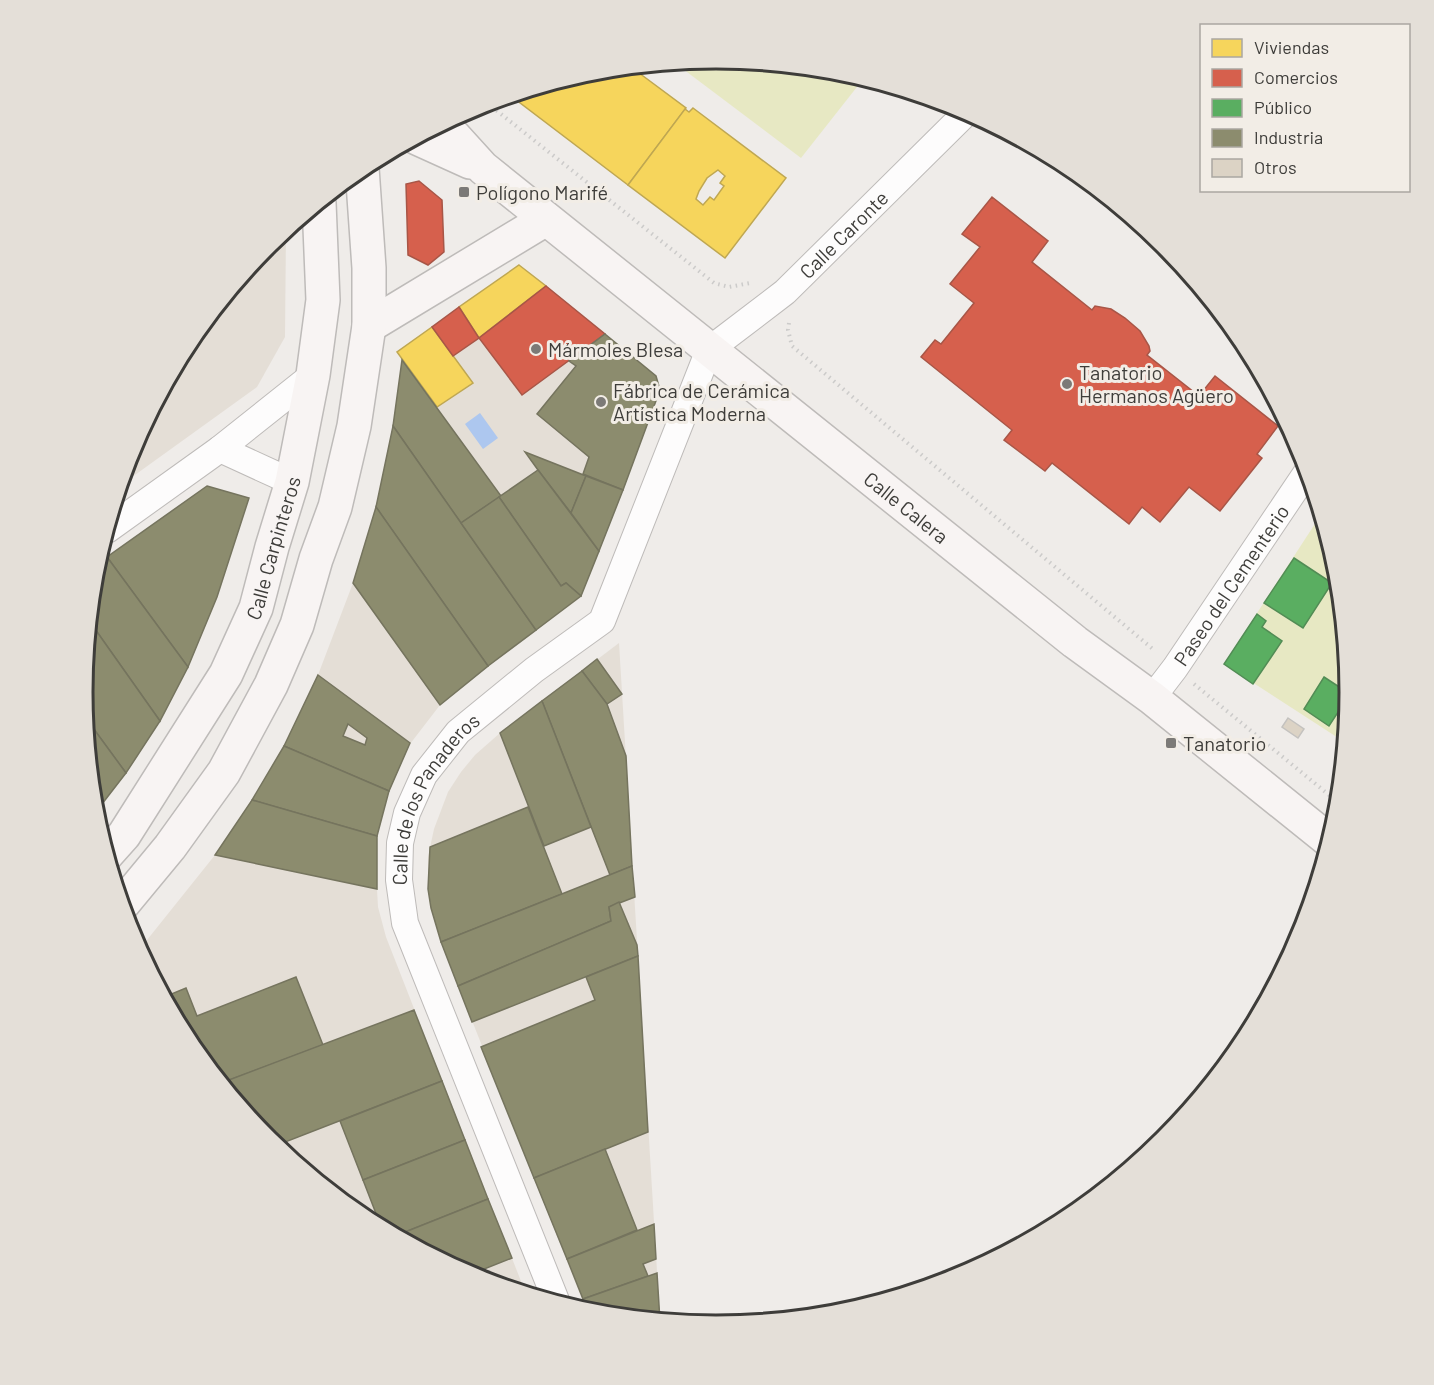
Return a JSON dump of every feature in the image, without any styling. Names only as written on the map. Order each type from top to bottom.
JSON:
[{"type":"street","name":"Calle Caronte","points":[[710,350],[785,292],[961,118]]},
{"type":"street","name":"Calle Calera","points":[[448,130],[483,168],[546,219],[1075,642],[1152,698],[1324,836]]},
{"type":"street","name":"Calle Calera","points":[[425,142],[483,168]]},
{"type":"street","points":[[129,897],[170,847],[224,772],[271,685],[297,625],[316,559],[335,507],[352,438],[369,326],[369,268],[363,180]]},
{"type":"street","name":"Calle Carpinteros","points":[[113,847],[124,835],[226,674],[256,608],[292,482],[313,375],[323,300],[319,213]]},
{"type":"street","points":[[369,326],[546,219]]},
{"type":"street","name":"Calle de los Panaderos","points":[[554,1294],[405,922],[399,880],[400,843],[407,813],[424,775],[458,732],[534,670],[602,621],[710,350]]},
{"type":"street","points":[[118,522],[220,449],[313,375]]},
{"type":"street","points":[[220,449],[292,482]]},
{"type":"street","name":"Paseo del Cementerio","points":[[1152,698],[1175,668],[1302,478]]},
{"type":"path","points":[[496,109],[714,283],[729,287],[770,278],[785,292],[790,307],[788,330],[792,346],[1332,797]]},
{"type":"shaded area","points":[[286,243],[285,337],[257,387],[133,477],[158,417],[199,346],[248,281]]},
{"type":"shaded area","points":[[519,265],[656,376],[660,390],[580,598],[488,666],[440,705],[410,744],[389,791],[377,836],[378,907],[386,937],[522,1285],[478,1269],[405,1232],[337,1187],[306,1161],[248,1104],[222,1072],[177,1004],[146,941],[215,855],[252,800],[284,746],[318,675],[353,583],[376,507],[393,426],[402,360],[397,352]]},
{"type":"shaded area","points":[[619,643],[660,1313],[583,1301],[441,942],[431,908],[428,889],[428,857],[434,829],[448,792],[475,755],[500,733]]},
{"type":"green space","points":[[684,70],[758,70],[798,74],[858,85],[801,158]]},
{"type":"green space","points":[[1316,522],[1329,571],[1335,611],[1339,652],[1338,738],[1224,664]]},
{"type":"water","points":[[480,413],[498,438],[483,449],[465,424]]},
{"type":"building: Viviendas","points":[[640,74],[686,108],[628,185],[518,102],[595,81]]},
{"type":"building: Viviendas","points":[[693,108],[786,178],[725,258],[628,185],[685,109],[689,112]],"holes":[[[718,170],[725,176],[720,183],[724,186],[714,200],[710,197],[703,205],[696,199],[707,178]]]},
{"type":"building: Viviendas","points":[[519,265],[546,286],[479,338],[459,307]]},
{"type":"building: Viviendas","points":[[432,327],[473,383],[437,407],[397,352]]},
{"type":"building: Comercios","points":[[419,181],[442,200],[444,252],[428,265],[408,255],[406,184]]},
{"type":"building: Comercios","points":[[992,197],[1048,241],[1032,262],[1092,310],[1095,306],[1111,309],[1125,318],[1140,331],[1149,346],[1150,351],[1147,355],[1199,396],[1215,376],[1278,426],[1257,454],[1262,458],[1220,511],[1189,487],[1160,522],[1142,507],[1129,524],[1052,463],[1045,471],[1004,440],[1012,430],[921,357],[935,340],[941,344],[974,303],[950,284],[980,247],[962,234]]},
{"type":"building: Comercios","name":"Mármoles Blesa","points":[[546,286],[605,334],[522,395],[479,338]]},
{"type":"building: Comercios","points":[[459,307],[479,338],[453,356],[432,327]]},
{"type":"building: Público","points":[[1294,558],[1331,582],[1303,628],[1264,603]]},
{"type":"building: Público","points":[[1257,614],[1266,621],[1262,627],[1282,641],[1253,684],[1224,664]]},
{"type":"building: Público","points":[[1324,677],[1340,687],[1340,710],[1329,726],[1304,709]]},
{"type":"building: Industria","name":"Fábrica de Cerámica Artística Moderna","points":[[605,334],[656,376],[660,390],[623,490],[583,474],[589,457],[537,414],[576,366],[569,361]]},
{"type":"building: Industria","points":[[402,360],[501,496],[461,523],[393,426]]},
{"type":"building: Industria","points":[[393,426],[536,630],[488,666],[376,507]]},
{"type":"building: Industria","points":[[525,452],[586,476],[571,513],[538,470]]},
{"type":"building: Industria","points":[[538,470],[599,551],[581,596],[566,583],[561,586],[499,497]]},
{"type":"building: Industria","points":[[586,476],[623,490],[599,551],[571,513]]},
{"type":"building: Industria","points":[[207,486],[249,498],[217,597],[188,667],[108,559],[109,556]]},
{"type":"building: Industria","points":[[499,497],[561,586],[566,583],[581,596],[536,630],[461,523]]},
{"type":"building: Industria","points":[[376,507],[488,666],[440,705],[353,583]]},
{"type":"building: Industria","points":[[108,559],[188,667],[160,721],[97,632]]},
{"type":"building: Industria","points":[[97,632],[160,721],[126,773],[95,730],[93,692]]},
{"type":"building: Industria","points":[[597,659],[622,694],[607,704],[582,671]]},
{"type":"building: Industria","points":[[582,671],[607,704],[626,756],[632,866],[610,875],[542,701]]},
{"type":"building: Industria","points":[[318,675],[410,743],[389,791],[284,746]],"holes":[[[348,724],[367,738],[365,745],[343,736]]]},
{"type":"building: Industria","points":[[542,701],[591,827],[544,846],[500,733]]},
{"type":"building: Industria","points":[[95,730],[126,773],[103,802]]},
{"type":"building: Industria","points":[[284,746],[389,791],[377,836],[252,800]]},
{"type":"building: Industria","points":[[252,800],[377,836],[377,889],[215,855]]},
{"type":"building: Industria","points":[[528,807],[562,894],[441,942],[428,889],[430,847]]},
{"type":"building: Industria","points":[[632,866],[635,897],[609,907],[611,921],[458,986],[441,942]]},
{"type":"building: Industria","points":[[619,902],[637,945],[638,956],[472,1022],[458,986],[611,921],[609,907]]},
{"type":"building: Industria","points":[[638,956],[648,1132],[534,1178],[481,1047],[595,1000],[586,977]]},
{"type":"building: Industria","points":[[296,977],[323,1045],[229,1080],[199,1039],[172,994],[186,988],[197,1016]]},
{"type":"building: Industria","points":[[414,1010],[442,1081],[286,1142],[248,1104],[229,1080]]},
{"type":"building: Industria","points":[[442,1081],[465,1140],[363,1180],[340,1121]]},
{"type":"building: Industria","points":[[465,1140],[488,1199],[405,1232],[376,1214],[363,1180]]},
{"type":"building: Industria","points":[[605,1149],[637,1230],[567,1259],[534,1178]]},
{"type":"building: Industria","points":[[488,1199],[512,1258],[481,1270],[405,1232]]},
{"type":"building: Industria","points":[[654,1224],[656,1259],[643,1264],[648,1276],[583,1299],[567,1259]]},
{"type":"building: Industria","points":[[657,1273],[660,1313],[595,1304],[584,1301],[583,1299]]},
{"type":"building: Otros","points":[[1288,718],[1304,729],[1298,738],[1282,727]]},
{"type":"place","name":"Polígono Marifé","points":[[464,192]]},
{"type":"place","name":"Mármoles Blesa","points":[[536,349]]},
{"type":"place","name":"Tanatorio Hermanos Agüero","points":[[1067,384]]},
{"type":"place","name":"Fábrica de Cerámica Artística Moderna","points":[[601,402]]},
{"type":"place","name":"Tanatorio","points":[[1171,743]]}]
